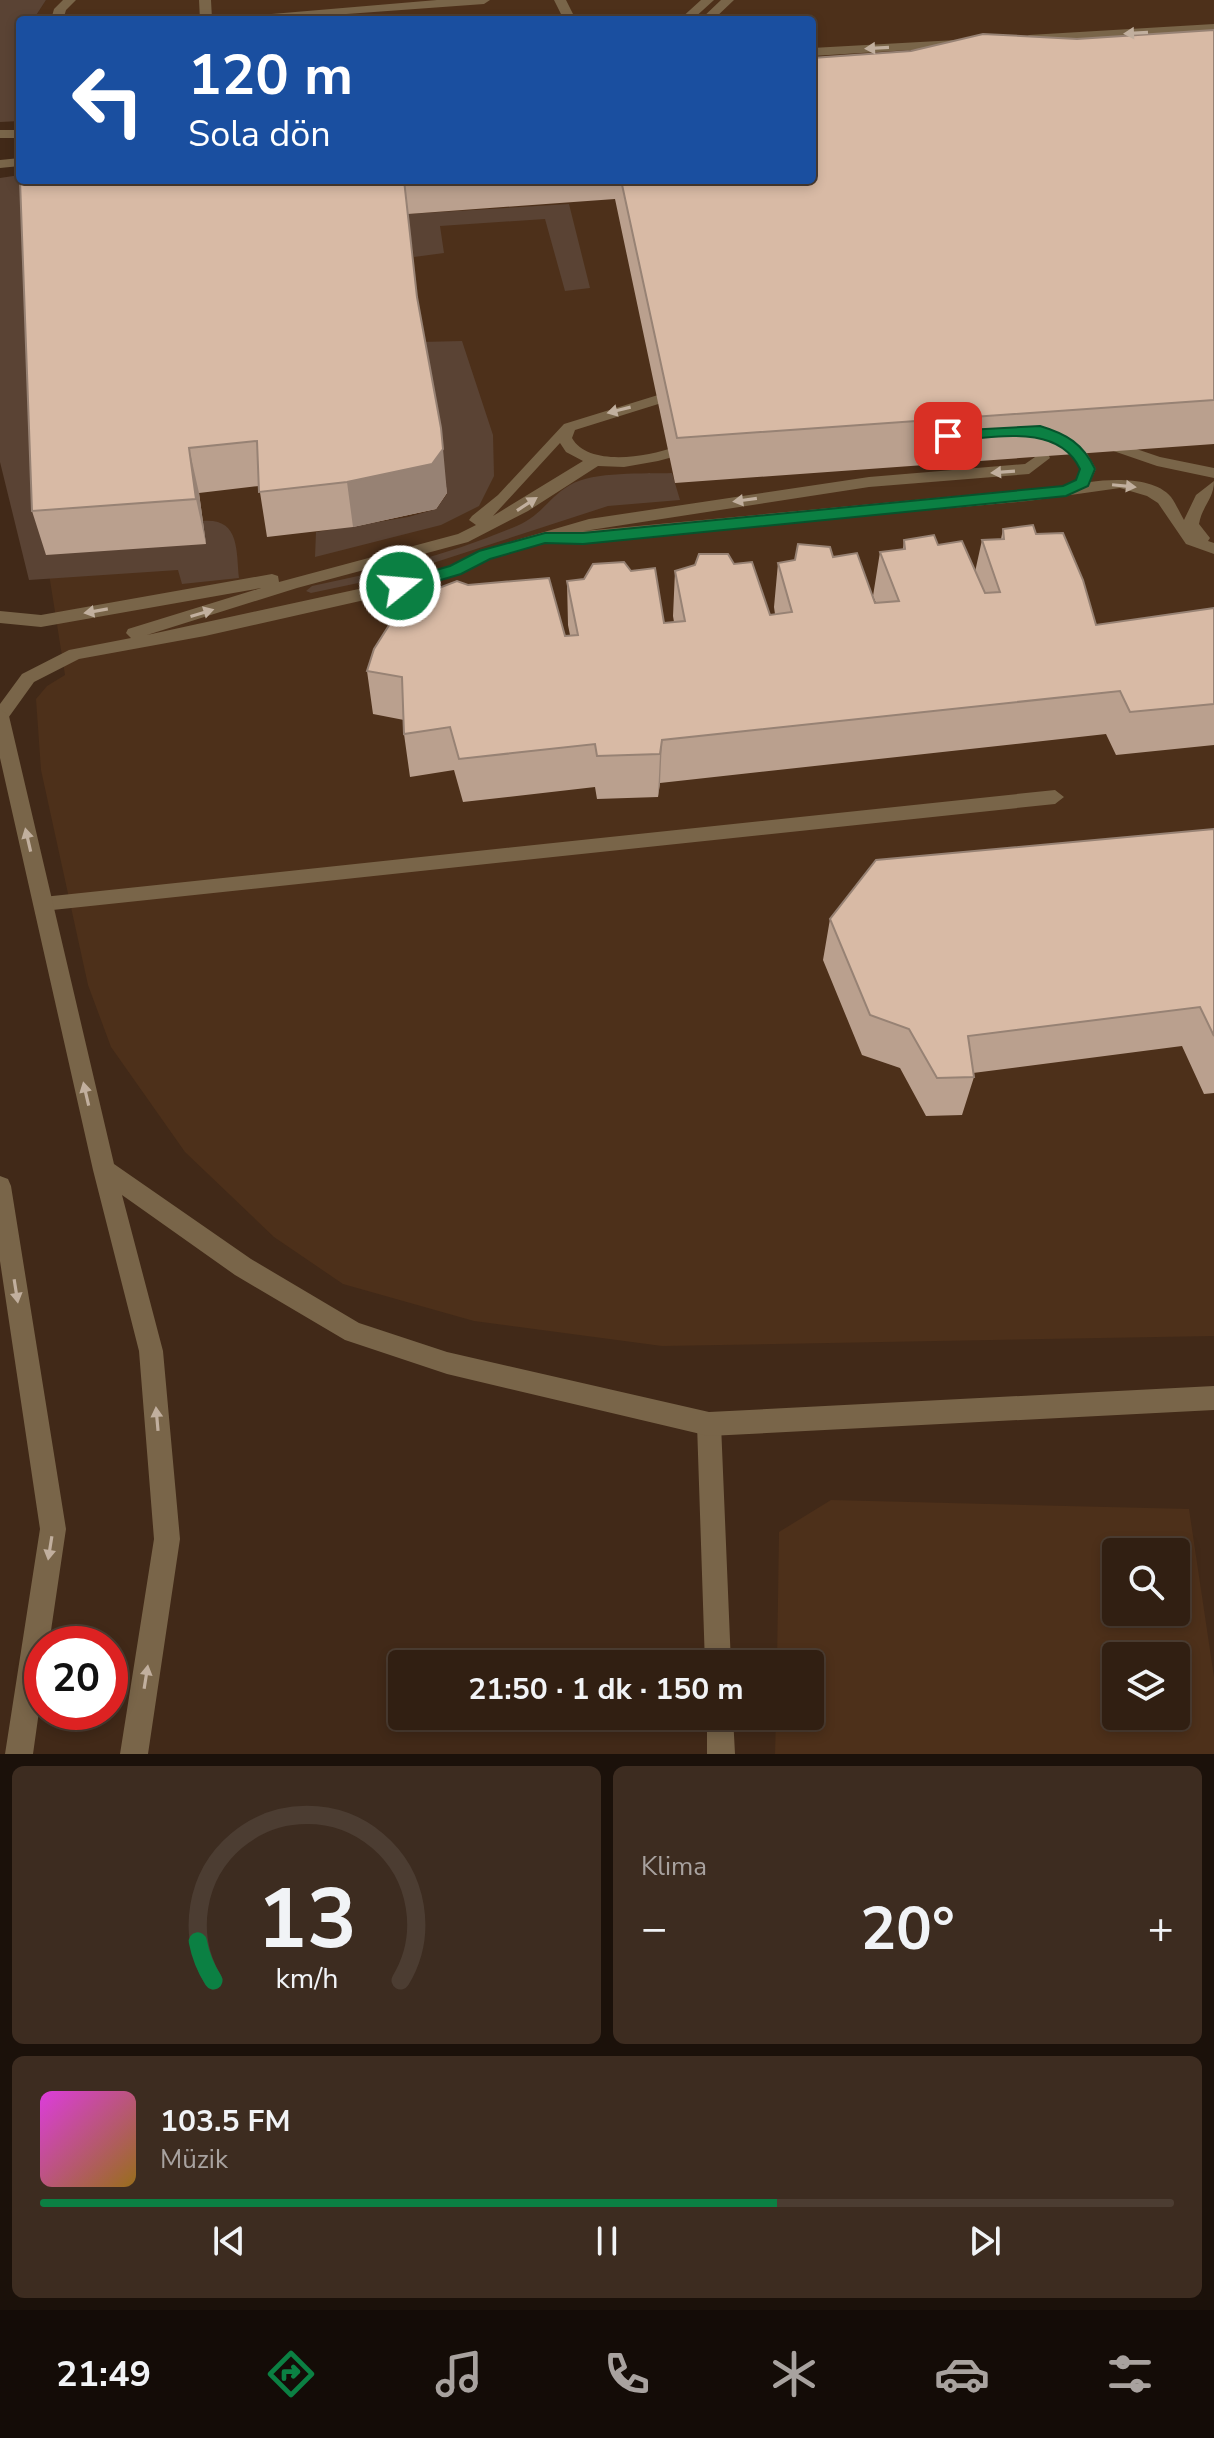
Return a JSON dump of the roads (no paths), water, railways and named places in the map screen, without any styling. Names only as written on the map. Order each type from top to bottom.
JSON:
[{"type":"street","points":[[0,716],[104,1170],[151,1351],[167,1539],[134,1754]]},
{"type":"street","points":[[104,1170],[243,1267],[353,1332],[447,1363],[709,1424],[1214,1398]]},
{"type":"street","points":[[0,1186],[53,1529],[19,1754]]},
{"type":"street","points":[[709,1424],[717,1650]]},
{"type":"street","points":[[720,1730],[721,1754]]},
{"type":"lane","points":[[58,16],[60,9],[70,0]]},
{"type":"lane","points":[[273,16],[484,0]]},
{"type":"lane","points":[[690,16],[708,0]]},
{"type":"lane","points":[[710,16],[728,0]]},
{"type":"lane","points":[[1013,40],[1214,28]]},
{"type":"lane","points":[[816,52],[967,43]]},
{"type":"lane","points":[[663,398],[672,388],[671,363]]},
{"type":"lane","points":[[0,617],[41,621],[286,578],[438,537],[469,526],[510,495],[551,442],[569,427],[663,398],[683,397]]},
{"type":"lane","points":[[569,427],[565,438],[571,449],[595,461],[624,462],[679,451],[708,430]]},
{"type":"lane","points":[[1032,431],[1067,433],[1157,461],[1214,473]]},
{"type":"lane","points":[[1032,431],[1066,441],[1080,454],[1088,469],[1082,483],[1066,491]]},
{"type":"lane","points":[[75,654],[205,630],[400,586],[455,570],[485,555],[589,524],[839,486],[1029,469],[1043,458],[1032,431]]},
{"type":"lane","points":[[0,716],[28,678],[75,654],[294,583],[463,538],[523,507],[595,461]]},
{"type":"lane","points":[[545,538],[583,539],[1120,483],[1152,492],[1164,499],[1192,540],[1214,546]]},
{"type":"lane","points":[[1214,486],[1202,495],[1192,510],[1191,525],[1214,546]]},
{"type":"lane","points":[[294,583],[280,595],[280,599],[295,605],[310,605]]},
{"type":"lane","points":[[43,904],[1055,797]]}]
